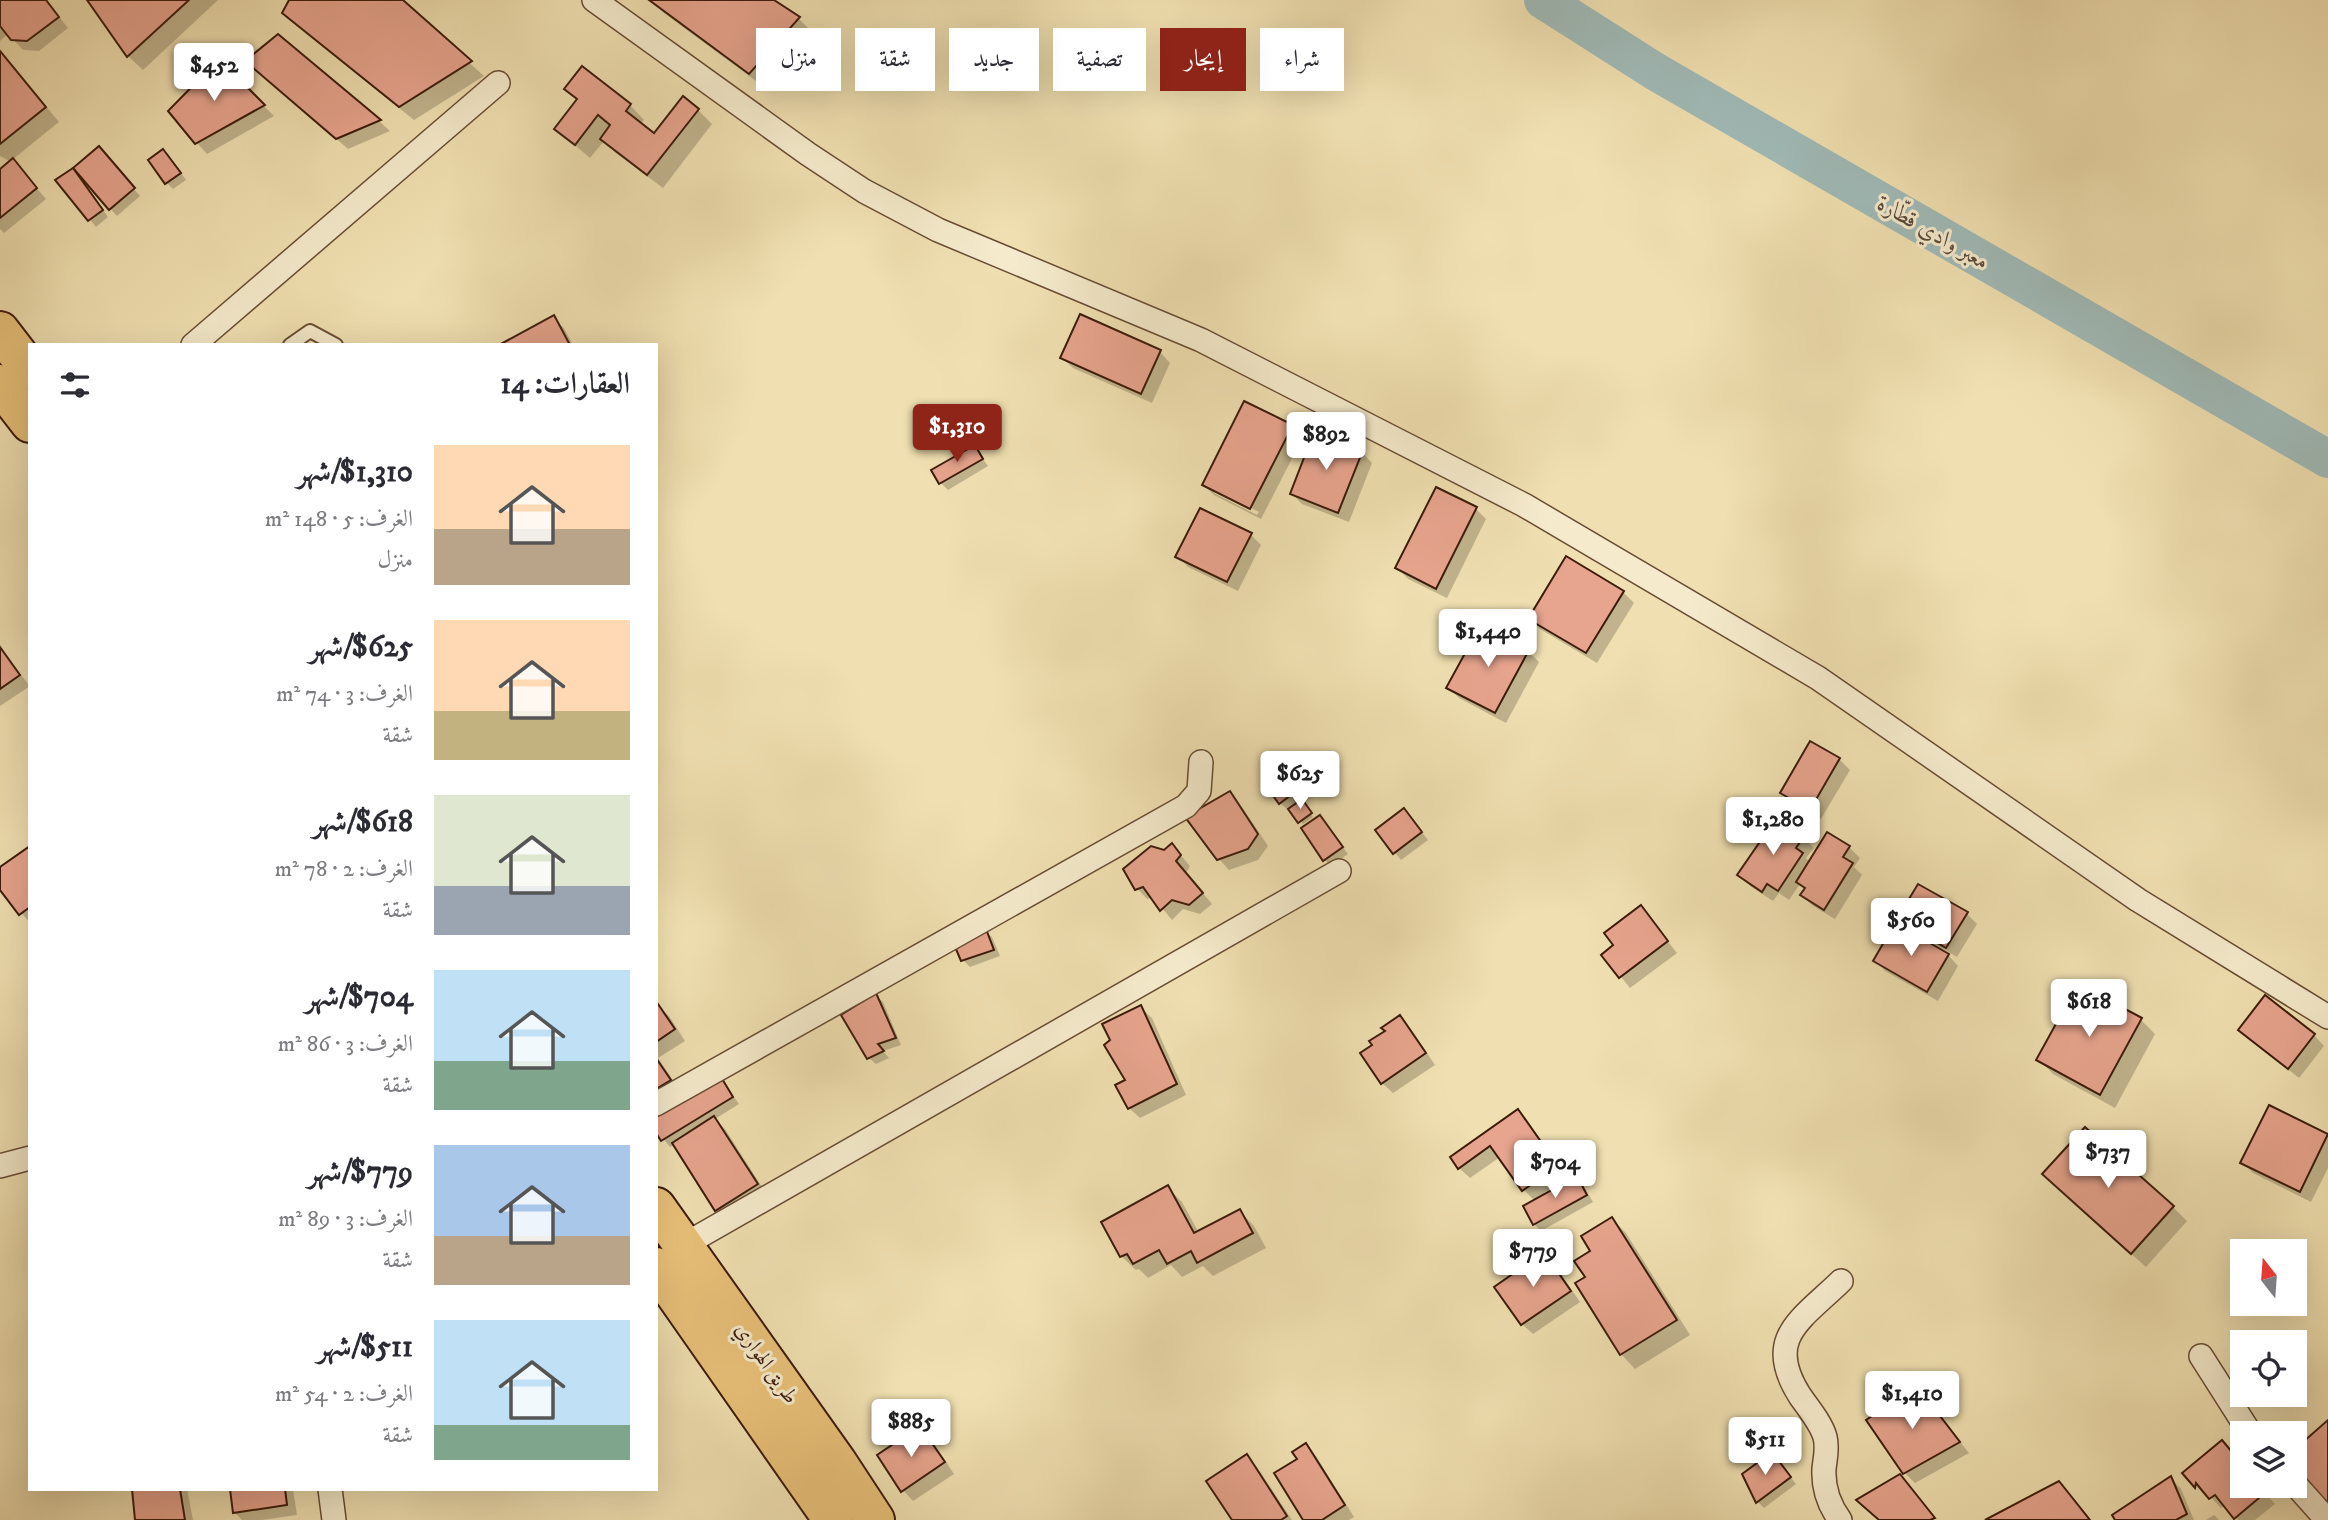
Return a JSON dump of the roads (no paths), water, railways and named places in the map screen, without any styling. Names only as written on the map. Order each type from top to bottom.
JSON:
[{"type":"highway","points":[[0,331],[28,367]]},
{"type":"highway","points":[[0,384],[28,420]]},
{"type":"highway","name":"طريق الهواري","points":[[658,1214],[670,1256],[832,1520]]},
{"type":"highway","name":"طريق الهواري","points":[[670,1256],[875,1520]]},
{"type":"street","points":[[594,0],[808,154],[864,191],[938,230],[1200,340],[1524,505],[1818,678],[2138,900],[2328,1017]]},
{"type":"street","points":[[196,343],[498,83]]},
{"type":"street","points":[[658,1103],[1186,806],[1199,791],[1201,762]]},
{"type":"street","points":[[670,1256],[1339,871]]},
{"type":"street","points":[[0,1166],[28,1159]]},
{"type":"street","points":[[1840,1520],[1831,1507],[1825,1486],[1827,1450],[1824,1432],[1788,1377],[1784,1351],[1795,1326],[1841,1281]]},
{"type":"street","points":[[2201,1356],[2242,1421]]},
{"type":"street","points":[[330,1491],[334,1520]]},
{"type":"street","points":[[2307,1498],[2327,1520]]},
{"type":"lane","points":[[293,343],[310,331],[332,343]]},
{"type":"waterway","name":"معبر وادي قطّارة","points":[[1543,0],[1656,72],[2328,459]]}]
